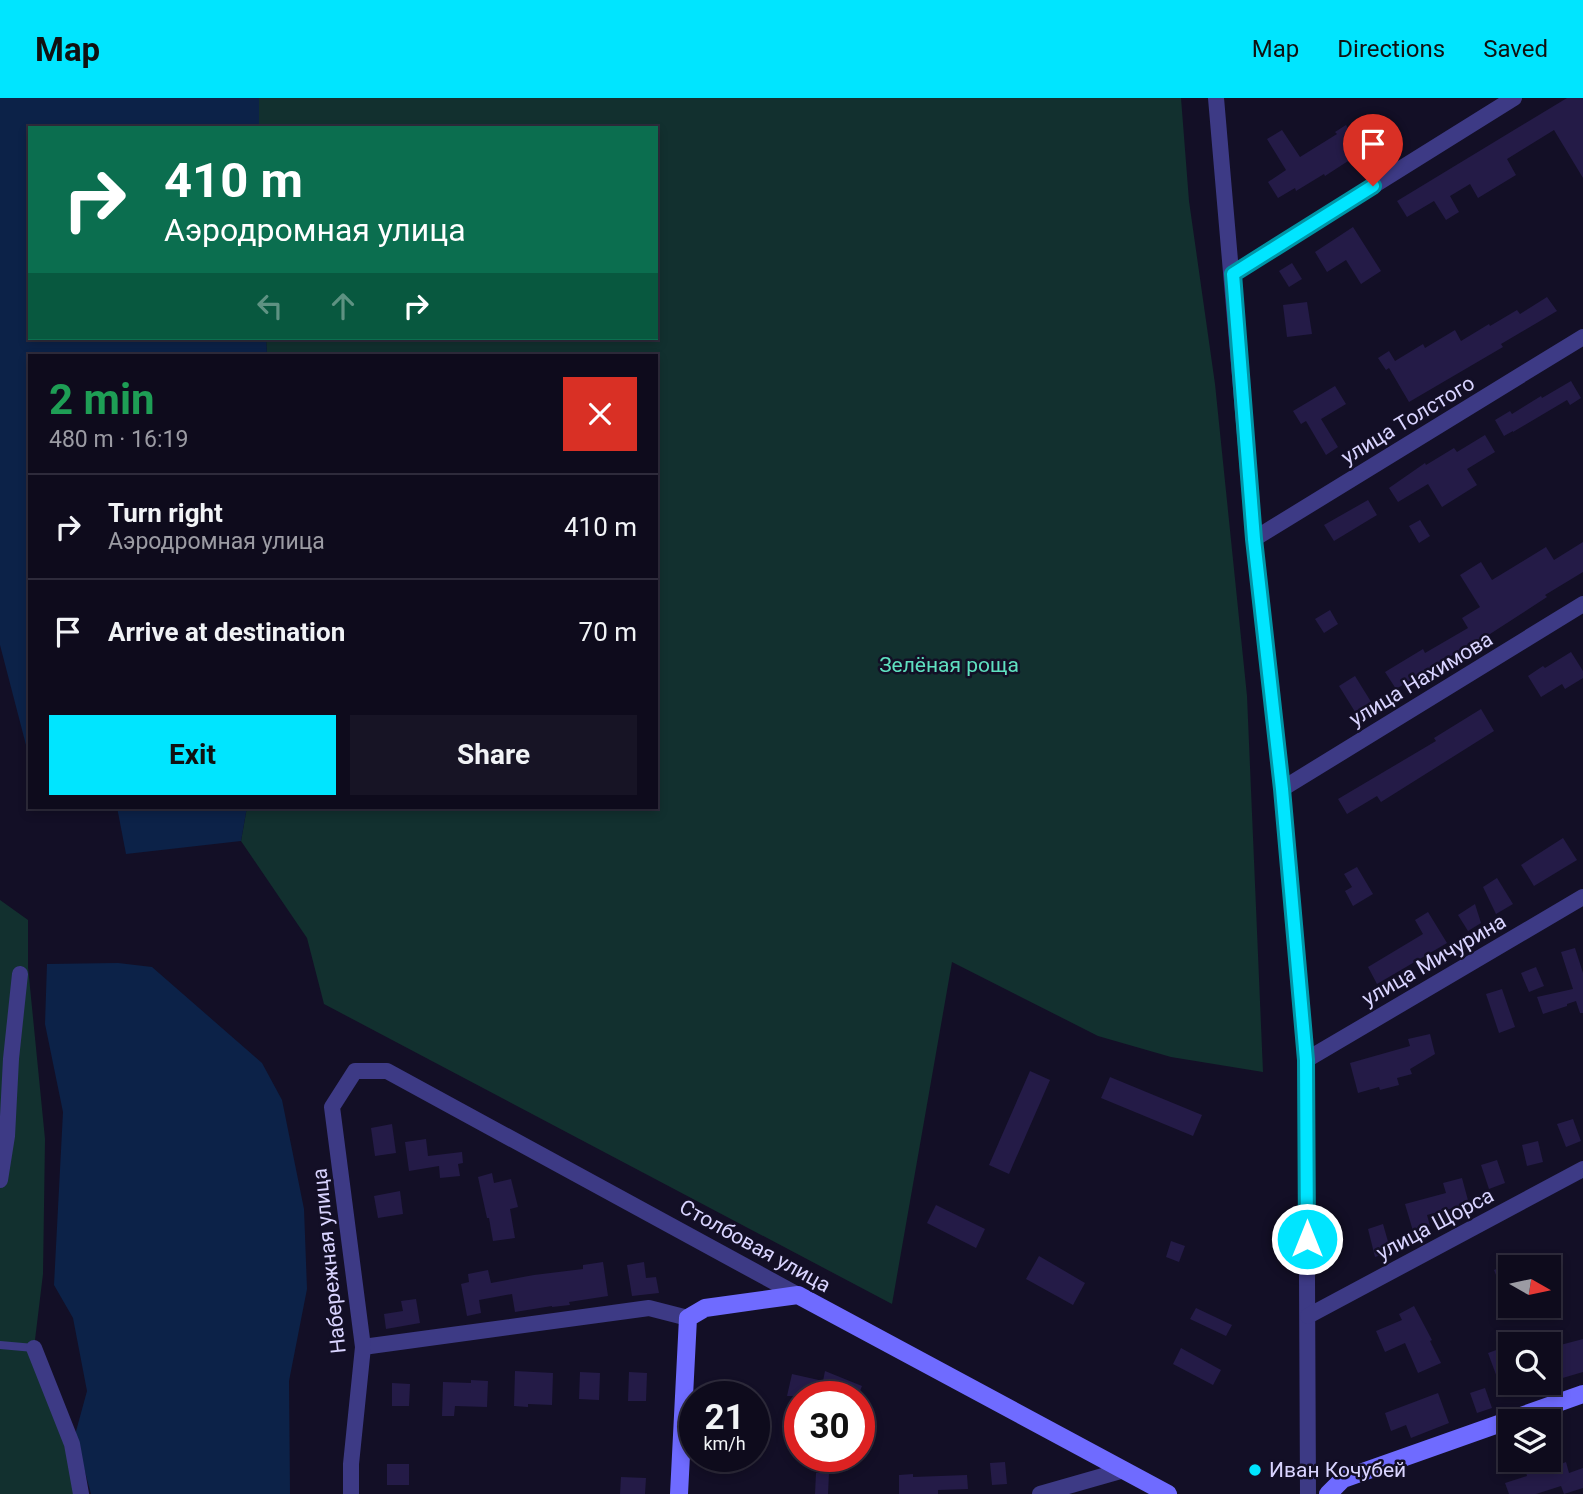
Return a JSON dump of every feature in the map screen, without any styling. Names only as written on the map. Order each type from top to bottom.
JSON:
[{"type":"street","points":[[1216,98],[1254,539],[1282,789],[1306,1060],[1308,1494]]},
{"type":"street","points":[[1233,274],[1514,98]]},
{"type":"street","name":"улица Толстого","points":[[1254,539],[1583,337]]},
{"type":"street","name":"улица Нахимова","points":[[1282,789],[1583,604]]},
{"type":"street","name":"улица Мичурина","points":[[1306,1060],[1583,897]]},
{"type":"street","points":[[0,1180],[7,1136],[11,1059],[20,974]]},
{"type":"street","name":"Столбовая улица","points":[[332,1107],[355,1071],[387,1071],[1168,1494]]},
{"type":"street","name":"Набережная улица","points":[[332,1107],[363,1347],[351,1464],[351,1494]]},
{"type":"street","name":"улица Щорса","points":[[1308,1316],[1583,1168]]},
{"type":"street","points":[[363,1347],[649,1308],[688,1318],[705,1308],[798,1295]]},
{"type":"street","points":[[679,1494],[688,1318]]},
{"type":"street","points":[[34,1348],[72,1444],[81,1494]]},
{"type":"street","points":[[1328,1494],[1343,1479],[1583,1394]]},
{"type":"street","points":[[1040,1494],[1124,1470]]},
{"type":"lane","points":[[0,1345],[34,1348]]},
{"type":"green space","name":"Зелёная роща","points":[[259,98],[1181,98],[1189,201],[1215,384],[1247,696],[1263,1072],[1171,1057],[1098,1036],[952,962],[892,1304],[324,1004],[307,938],[241,841],[247,809],[658,809],[658,354],[267,354],[266,340],[658,340],[658,126],[259,126]]},
{"type":"green space","points":[[0,900],[28,920],[28,967],[45,1139],[43,1274],[34,1348],[81,1494],[0,1494]]},
{"type":"water","points":[[0,98],[259,98],[259,126],[28,126],[28,340],[266,340],[267,354],[28,354],[28,746],[0,645]]},
{"type":"water","points":[[117,809],[247,809],[241,841],[126,854]]},
{"type":"water","points":[[118,963],[152,967],[262,1063],[282,1100],[304,1209],[307,1289],[289,1381],[290,1494],[91,1494],[75,1435],[87,1391],[73,1318],[54,1285],[63,1112],[45,1024],[47,964]]},
{"type":"building","points":[[1567,98],[1583,98],[1583,178],[1554,130],[1507,159],[1516,175],[1478,198],[1470,184],[1450,196],[1459,212],[1446,220],[1434,201],[1407,217],[1397,201]]},
{"type":"building","points":[[1346,125],[1362,152],[1325,176],[1324,174],[1296,191],[1295,188],[1278,198],[1268,182],[1286,170],[1267,139],[1282,130],[1300,157],[1337,134],[1335,132]]},
{"type":"building","points":[[1353,227],[1381,271],[1361,284],[1346,260],[1327,272],[1315,252]]},
{"type":"building","points":[[1292,263],[1302,279],[1289,287],[1279,271]]},
{"type":"building","points":[[1547,297],[1557,311],[1501,344],[1503,347],[1409,402],[1389,368],[1386,370],[1378,358],[1389,351],[1395,361],[1423,344],[1425,348],[1455,330],[1461,341],[1517,310],[1520,314]]},
{"type":"building","points":[[1307,302],[1312,334],[1287,337],[1283,305]]},
{"type":"building","points":[[1571,381],[1581,398],[1570,405],[1567,400],[1504,436],[1495,420],[1510,411],[1512,414]]},
{"type":"building","points":[[1335,386],[1346,404],[1321,419],[1338,447],[1326,455],[1306,421],[1301,424],[1293,411]]},
{"type":"building","points":[[1485,435],[1495,452],[1467,469],[1477,485],[1442,507],[1428,484],[1398,502],[1389,488],[1425,463],[1426,465],[1454,448],[1457,452]]},
{"type":"building","points":[[1368,500],[1377,515],[1334,541],[1324,525]]},
{"type":"building","points":[[1420,520],[1430,536],[1419,543],[1409,526]]},
{"type":"building","points":[[1583,542],[1583,572],[1477,643],[1475,640],[1423,675],[1422,673],[1396,689],[1385,672],[1423,649],[1425,653],[1468,628],[1462,618],[1480,607],[1460,575],[1481,562],[1492,580],[1546,547],[1554,560]]},
{"type":"building","points":[[1330,610],[1338,624],[1324,633],[1315,619]]},
{"type":"building","points":[[1571,652],[1583,671],[1583,678],[1565,689],[1562,684],[1541,697],[1528,676]]},
{"type":"building","points":[[1355,676],[1373,705],[1357,715],[1339,686]]},
{"type":"building","points":[[1481,709],[1494,731],[1381,802],[1377,796],[1347,814],[1338,799],[1436,741],[1434,738]]},
{"type":"building","points":[[1563,838],[1577,860],[1534,886],[1521,865]]},
{"type":"building","points":[[1357,867],[1373,894],[1353,906],[1345,891],[1352,887],[1344,874]]},
{"type":"building","points":[[1497,878],[1513,904],[1496,914],[1483,887]]},
{"type":"building","points":[[1475,904],[1481,923],[1468,931],[1458,915]]},
{"type":"building","points":[[1428,912],[1447,943],[1377,984],[1368,967],[1423,934],[1415,920]]},
{"type":"building","points":[[1575,948],[1583,973],[1583,1013],[1580,1013],[1576,1001],[1543,1014],[1537,997],[1573,989],[1561,952]]},
{"type":"building","points":[[1536,967],[1544,986],[1529,992],[1521,973]]},
{"type":"building","points":[[1502,989],[1515,1027],[1499,1033],[1486,994]]},
{"type":"building","points":[[1430,1034],[1435,1054],[1410,1069],[1412,1074],[1397,1078],[1399,1085],[1358,1093],[1350,1063],[1410,1046],[1408,1039]]},
{"type":"building","points":[[1030,1071],[1050,1080],[1009,1174],[989,1165]]},
{"type":"building","points":[[1110,1077],[1202,1115],[1193,1136],[1101,1098]]},
{"type":"building","points":[[1573,1119],[1581,1141],[1566,1147],[1557,1124]]},
{"type":"building","points":[[392,1124],[396,1153],[375,1156],[371,1128]]},
{"type":"building","points":[[426,1139],[428,1156],[462,1152],[463,1163],[458,1164],[460,1176],[440,1178],[439,1166],[409,1171],[405,1142]]},
{"type":"building","points":[[1538,1141],[1543,1162],[1527,1166],[1522,1145]]},
{"type":"building","points":[[1497,1160],[1505,1183],[1489,1189],[1481,1165]]},
{"type":"building","points":[[492,1173],[494,1183],[511,1179],[518,1207],[510,1209],[515,1238],[493,1241],[478,1177]]},
{"type":"building","points":[[1462,1178],[1469,1204],[1427,1215],[1430,1226],[1413,1231],[1405,1204],[1446,1193],[1443,1183]]},
{"type":"building","points":[[400,1191],[403,1214],[378,1218],[374,1196]]},
{"type":"building","points":[[936,1205],[985,1229],[976,1248],[927,1223]]},
{"type":"building","points":[[1383,1224],[1391,1252],[1375,1257],[1368,1229]]},
{"type":"building","points":[[1171,1241],[1185,1246],[1179,1262],[1166,1257]]},
{"type":"building","points":[[1039,1256],[1085,1283],[1073,1305],[1026,1279]]},
{"type":"building","points":[[603,1262],[608,1296],[569,1302],[570,1305],[515,1312],[512,1294],[479,1300],[481,1313],[467,1316],[461,1284],[469,1282],[468,1274],[488,1270],[491,1283],[583,1269],[583,1265]]},
{"type":"building","points":[[644,1262],[646,1278],[656,1277],[659,1293],[632,1296],[627,1265]]},
{"type":"building","points":[[416,1299],[420,1323],[386,1329],[384,1314],[403,1311],[401,1301]]},
{"type":"building","points":[[1414,1306],[1441,1363],[1418,1373],[1405,1343],[1385,1352],[1376,1331],[1402,1320],[1399,1314]]},
{"type":"building","points":[[1196,1308],[1232,1325],[1226,1336],[1190,1319]]},
{"type":"building","points":[[1583,1339],[1583,1372],[1561,1378],[1561,1345]]},
{"type":"building","points":[[1181,1348],[1221,1370],[1213,1385],[1173,1364]]},
{"type":"building","points":[[1498,1349],[1498,1380],[1488,1353]]},
{"type":"building","points":[[515,1371],[553,1373],[552,1405],[514,1406]]},
{"type":"building","points":[[825,1371],[850,1381],[823,1381]]},
{"type":"building","points":[[580,1372],[600,1373],[599,1400],[579,1399]]},
{"type":"building","points":[[629,1372],[647,1373],[646,1401],[628,1401]]},
{"type":"building","points":[[792,1374],[823,1381],[790,1381]]},
{"type":"building","points":[[471,1380],[488,1381],[487,1407],[455,1406],[454,1416],[442,1416],[443,1382],[471,1383]]},
{"type":"building","points":[[392,1383],[410,1384],[409,1406],[392,1406]]},
{"type":"building","points":[[1485,1388],[1492,1408],[1477,1413],[1470,1393]]},
{"type":"building","points":[[1438,1393],[1449,1423],[1411,1438],[1406,1425],[1391,1431],[1385,1413]]},
{"type":"building","points":[[1005,1462],[1007,1484],[992,1485],[990,1463]]},
{"type":"building","points":[[1566,1462],[1569,1473],[1583,1468],[1583,1488],[1564,1494],[1561,1486],[1536,1494],[1509,1494],[1505,1483],[1527,1476],[1526,1472],[1561,1472],[1561,1464]]},
{"type":"building","points":[[387,1464],[409,1464],[409,1485],[387,1485]]},
{"type":"building","points":[[816,1473],[829,1473],[828,1494],[815,1494]]},
{"type":"building","points":[[913,1474],[913,1477],[967,1475],[968,1489],[938,1490],[938,1494],[899,1494],[899,1475]]},
{"type":"building","points":[[621,1477],[646,1478],[645,1494],[620,1494]]},
{"type":"place","name":"Иван Кочубей","points":[[1255,1470]]},
{"type":"route","points":[[1307,1239],[1306,1060],[1282,789],[1254,539],[1233,274],[1373,186]]}]
